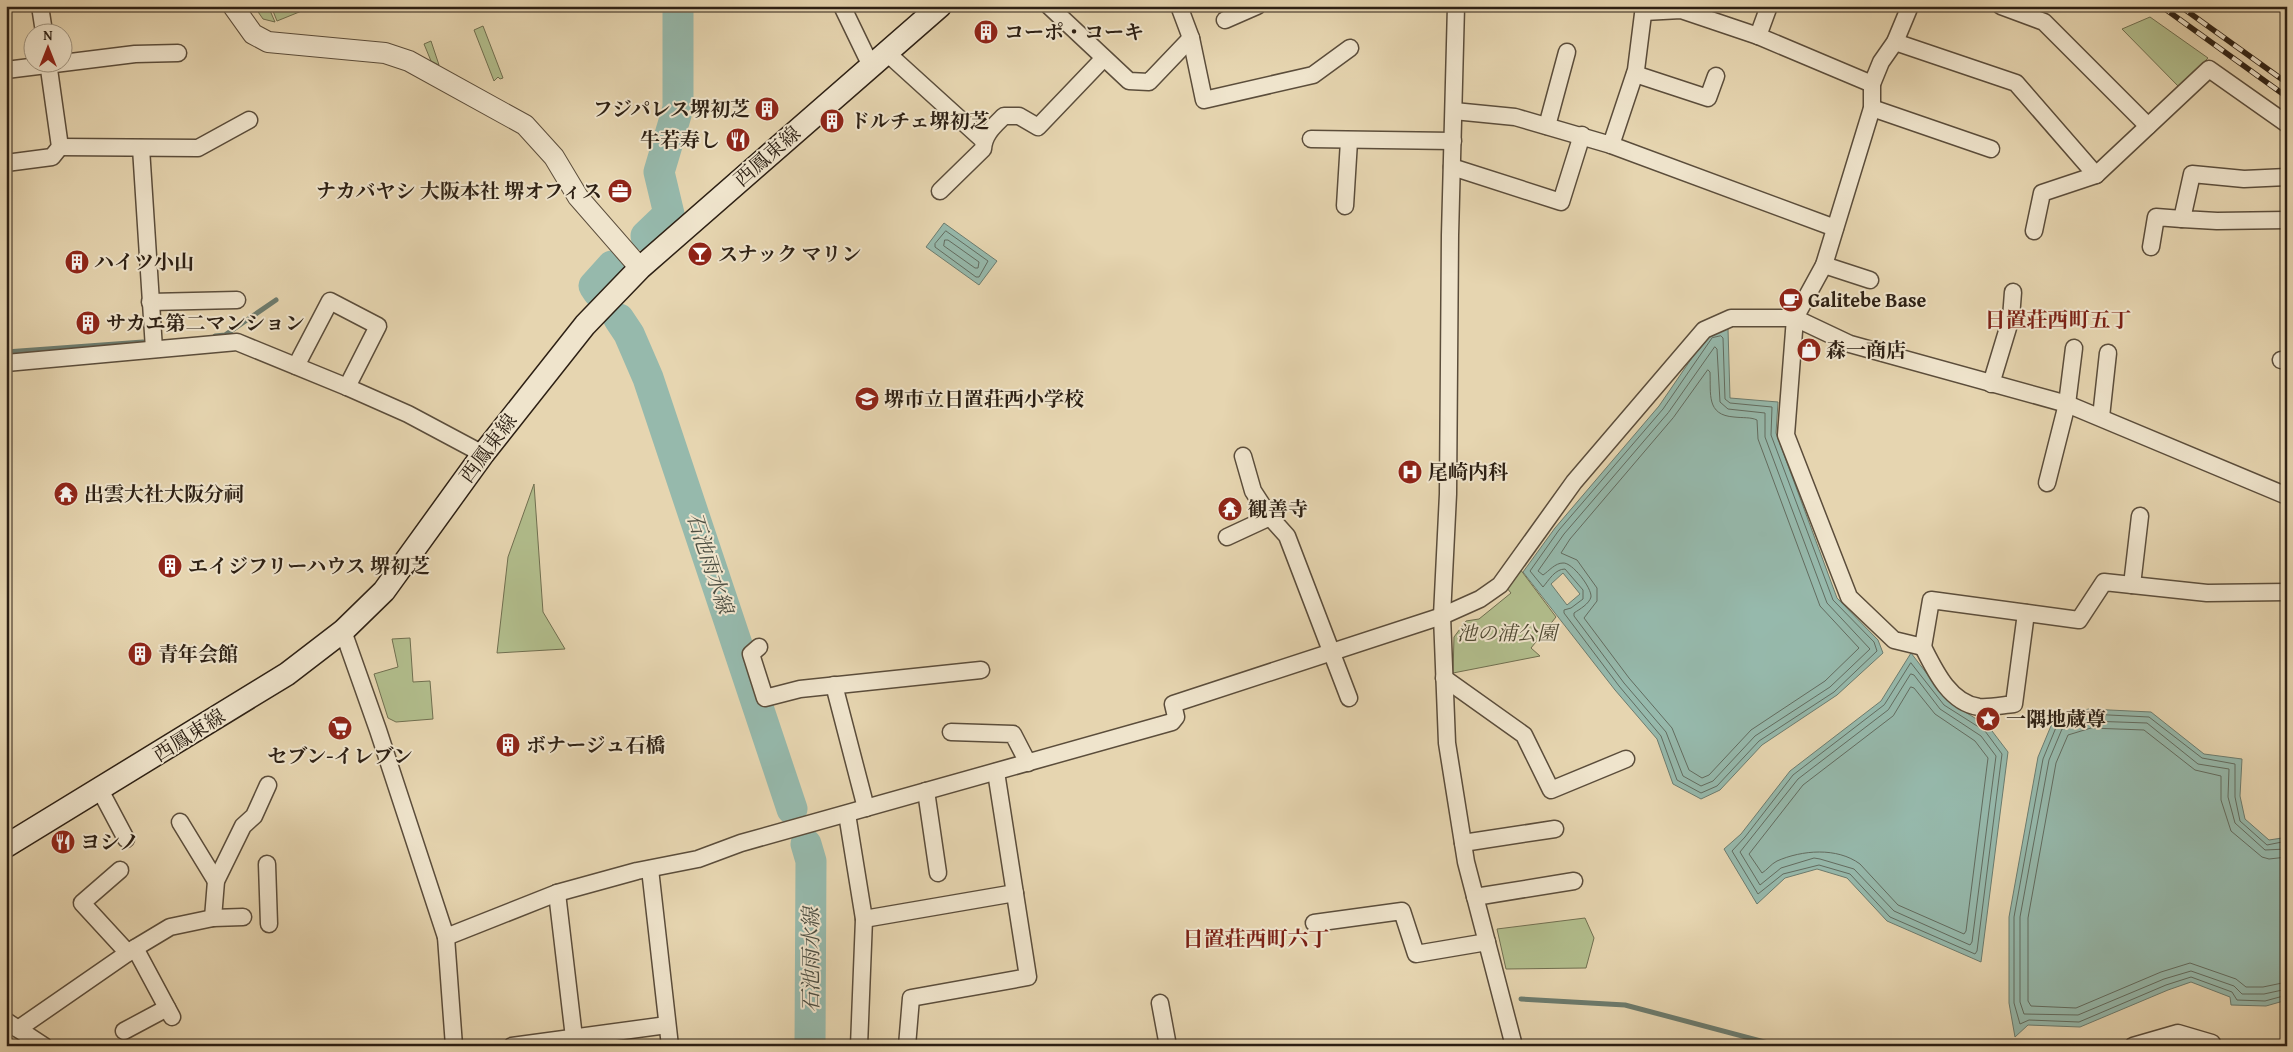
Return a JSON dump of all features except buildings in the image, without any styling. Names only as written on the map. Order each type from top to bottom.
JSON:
[{"type":"main road","name":"西鳳東線","points":[[6,846],[287,674],[343,631],[384,591],[483,454],[585,325],[640,268],[940,6]]},
{"type":"street","points":[[40,6],[42,22]]},
{"type":"street","points":[[233,6],[253,34],[268,42],[385,53],[409,61],[525,125],[554,157],[578,197],[640,268]]},
{"type":"street","points":[[842,6],[879,60],[984,141]]},
{"type":"street","points":[[1049,6],[1129,81],[1149,82],[1191,38]]},
{"type":"street","points":[[1179,6],[1191,38],[1204,100],[1313,75],[1350,48]]},
{"type":"street","points":[[1225,20],[1257,6]]},
{"type":"street","points":[[1456,6],[1448,494],[1442,616],[1447,743],[1463,843],[1475,897],[1514,1046]]},
{"type":"street","points":[[1758,36],[1769,6]]},
{"type":"street","points":[[1910,6],[1895,42],[1881,62],[1872,84],[1872,108],[1824,265],[1795,318],[1786,435],[1849,597],[1894,640],[1923,647]]},
{"type":"street","points":[[2001,6],[2044,22],[2148,126]]},
{"type":"street","points":[[1611,145],[1634,74],[1644,9],[1683,8],[1758,36],[1872,84]]},
{"type":"street","points":[[1895,42],[2016,83],[2096,175]]},
{"type":"street","points":[[1547,126],[1567,52]]},
{"type":"street","points":[[72,61],[135,54],[178,53]]},
{"type":"street","points":[[940,191],[983,149],[984,141],[990,130],[1004,116],[1019,116],[1038,127],[1104,58]]},
{"type":"street","points":[[6,70],[22,67]]},
{"type":"street","points":[[2034,231],[2042,193],[2096,175],[2209,69],[2287,124]]},
{"type":"street","points":[[6,163],[52,157],[60,147],[49,72]]},
{"type":"street","points":[[1634,74],[1708,98],[1716,76]]},
{"type":"street","points":[[1872,108],[1992,149]]},
{"type":"street","points":[[1454,110],[1515,117],[1582,135],[1836,228]]},
{"type":"street","points":[[60,147],[198,148],[250,120]]},
{"type":"street","points":[[1452,167],[1561,202],[1582,135]]},
{"type":"street","points":[[1311,139],[1453,141]]},
{"type":"street","points":[[1345,206],[1350,141]]},
{"type":"street","points":[[141,148],[154,349]]},
{"type":"street","points":[[2182,219],[2192,174],[2244,179],[2287,177]]},
{"type":"street","points":[[2151,247],[2156,217],[2217,221],[2287,220]]},
{"type":"street","points":[[1824,265],[1870,280]]},
{"type":"street","points":[[1991,384],[2011,318],[2013,292]]},
{"type":"street","points":[[150,302],[237,300]]},
{"type":"street","points":[[296,366],[330,301],[378,326],[347,387]]},
{"type":"street","points":[[446,937],[557,893],[650,869],[698,859],[741,843],[1172,722],[1176,717],[1173,704],[1331,654],[1442,616],[1480,599],[1500,585],[1574,482],[1704,330],[1731,318],[1795,318],[1850,344],[2067,404],[2101,417],[2185,455],[2287,496]]},
{"type":"street","points":[[6,363],[237,342],[408,414],[483,454]]},
{"type":"street","points":[[2047,483],[2067,404],[2074,348]]},
{"type":"street","points":[[2101,417],[2108,353]]},
{"type":"street","points":[[1243,456],[1253,491],[1270,517],[1286,536],[1348,698]]},
{"type":"street","points":[[2132,585],[2140,516]]},
{"type":"street","points":[[1227,538],[1270,517]]},
{"type":"street","points":[[2026,613],[2014,704],[1979,707],[1956,698],[1934,670],[1923,647],[1931,600],[2079,620],[2104,582],[2207,593],[2287,592]]},
{"type":"street","points":[[343,631],[378,730],[446,937],[454,1046]]},
{"type":"street","points":[[759,647],[751,654],[765,698],[800,689],[981,670]]},
{"type":"street","points":[[1444,678],[1524,735],[1551,790],[1626,760]]},
{"type":"street","points":[[834,685],[866,808]]},
{"type":"street","points":[[952,732],[1013,734],[1028,763]]},
{"type":"street","points":[[907,1046],[911,998],[1028,977],[996,772]]},
{"type":"street","points":[[213,918],[216,881],[243,826],[254,816],[268,785]]},
{"type":"street","points":[[100,790],[126,839]]},
{"type":"street","points":[[926,792],[938,873]]},
{"type":"street","points":[[847,814],[864,919],[859,1046]]},
{"type":"street","points":[[180,822],[216,881]]},
{"type":"street","points":[[1463,843],[1555,829]]},
{"type":"street","points":[[267,864],[269,924]]},
{"type":"street","points":[[650,869],[670,1046]]},
{"type":"street","points":[[120,870],[82,903],[131,951],[169,1012],[124,1031]]},
{"type":"street","points":[[1475,897],[1574,881]]},
{"type":"street","points":[[864,919],[1015,892]]},
{"type":"street","points":[[557,893],[574,1042]]},
{"type":"street","points":[[1314,923],[1402,911],[1416,954],[1487,942]]},
{"type":"street","points":[[44,1046],[12,1025],[170,927],[213,918],[243,918]]},
{"type":"street","points":[[1160,1003],[1168,1046]]},
{"type":"street","points":[[512,1046],[574,1042],[667,1025]]},
{"type":"street","points":[[2133,1046],[2178,1033],[2212,1043]]},
{"type":"green space","points":[[254,6],[268,6],[275,22],[263,19]]},
{"type":"green space","points":[[271,6],[314,6],[277,21]]},
{"type":"green space","points":[[2150,17],[2208,58],[2179,87],[2122,29]]},
{"type":"green space","points":[[483,26],[503,78],[500,79],[498,77],[494,81],[474,30]]},
{"type":"green space","points":[[431,41],[439,65],[431,61],[424,44]]},
{"type":"green space","points":[[534,484],[543,612],[565,649],[497,653],[508,557]]},
{"type":"green space","name":"池の浦公園","points":[[1520,569],[1556,617],[1531,648],[1540,656],[1453,673],[1454,637],[1466,621],[1479,619],[1511,593],[1506,587]]},
{"type":"green space","points":[[410,638],[413,682],[430,681],[433,719],[396,722],[388,718],[374,674],[398,667],[392,639]]},
{"type":"green space","points":[[1585,918],[1594,938],[1586,968],[1506,969],[1497,929]]},
{"type":"water","points":[[944,223],[997,261],[979,285],[926,247]]},
{"type":"water","points":[[1728,329],[1730,398],[1778,402],[1776,433],[1837,598],[1878,640],[1883,653],[1837,695],[1762,745],[1720,790],[1701,799],[1673,784],[1657,739],[1615,690],[1523,572],[1555,528],[1659,406],[1709,333]],"holes":[[[1563,573],[1580,594],[1567,605],[1551,584]]]},
{"type":"water","points":[[1911,653],[1948,701],[1989,727],[2008,752],[1981,962],[1887,921],[1847,878],[1817,869],[1785,878],[1757,904],[1724,849],[1741,834],[1790,771],[1881,701]]},
{"type":"water","points":[[2089,709],[2151,712],[2204,754],[2242,759],[2240,796],[2245,819],[2269,840],[2282,838],[2287,835],[2287,1000],[2266,1006],[2231,1005],[2230,997],[2191,982],[2080,1027],[2028,1025],[2015,1037],[2009,1003],[2009,917],[2038,757],[2053,721],[2073,712]]},
{"type":"waterway","name":"石池雨水線","points":[[646,236],[669,214],[659,172],[678,108],[678,6]]},
{"type":"waterway","name":"石池雨水線","points":[[598,292],[594,286],[612,266]]},
{"type":"waterway","points":[[215,336],[225,335],[276,300]]},
{"type":"waterway","name":"石池雨水線","points":[[619,319],[629,334],[648,378],[792,809]]},
{"type":"waterway","points":[[6,352],[143,342]]},
{"type":"waterway","name":"石池雨水線","points":[[806,844],[811,861],[810,1046]]},
{"type":"waterway","points":[[1521,999],[1625,1005],[1780,1046]]},
{"type":"railway","points":[[2161,6],[2287,97]]},
{"type":"railway","points":[[2180,6],[2287,83]]},
{"type":"place","name":"コーポ・コーキ","points":[[986,32]]},
{"type":"place","name":"フジパレス堺初芝","points":[[767,109]]},
{"type":"place","name":"ドルチェ堺初芝","points":[[832,121]]},
{"type":"place","name":"牛若寿し","points":[[738,140]]},
{"type":"place","name":"ナカバヤシ 大阪本社 堺オフィス","points":[[620,191]]},
{"type":"place","name":"スナック マリン","points":[[700,254]]},
{"type":"place","name":"ハイツ小山","points":[[77,262]]},
{"type":"place","name":"Galitebe Base","points":[[1791,300]]},
{"type":"place","name":"サカエ第二マンション","points":[[88,323]]},
{"type":"place","name":"森一商店","points":[[1809,350]]},
{"type":"place","name":"堺市立日置荘西小学校","points":[[867,399]]},
{"type":"place","name":"尾崎内科","points":[[1410,472]]},
{"type":"place","name":"出雲大社大阪分祠","points":[[66,494]]},
{"type":"place","name":"観善寺","points":[[1230,509]]},
{"type":"place","name":"エイジフリーハウス 堺初芝","points":[[170,566]]},
{"type":"place","name":"青年会館","points":[[140,654]]},
{"type":"place","name":"一隅地蔵尊","points":[[1988,719]]},
{"type":"place","name":"セブン-イレブン","points":[[340,728]]},
{"type":"place","name":"ボナージュ石橋","points":[[508,745]]},
{"type":"place","name":"ヨシノ","points":[[63,842]]},
{"type":"district","name":"日置荘西町五丁","points":[[2058,320]]},
{"type":"district","name":"日置荘西町六丁","points":[[1256,939]]}]
